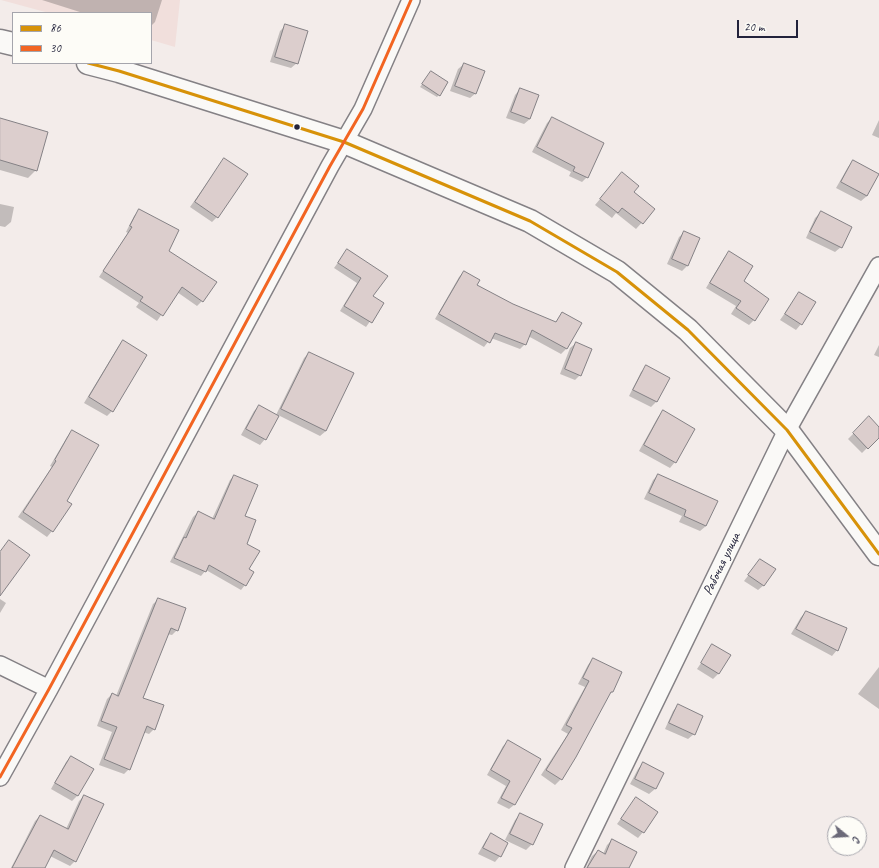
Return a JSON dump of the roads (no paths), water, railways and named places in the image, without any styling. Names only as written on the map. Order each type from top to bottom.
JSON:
[{"type":"main road","points":[[0,41],[12,44]]},
{"type":"main road","points":[[92,64],[119,71],[344,142],[530,221],[617,272],[688,330],[787,430],[879,554]]},
{"type":"street","points":[[0,777],[363,109],[411,0]]},
{"type":"street","name":"Рабочая улица","points":[[574,868],[787,430],[879,266]]},
{"type":"street","points":[[0,664],[49,689]]}]
